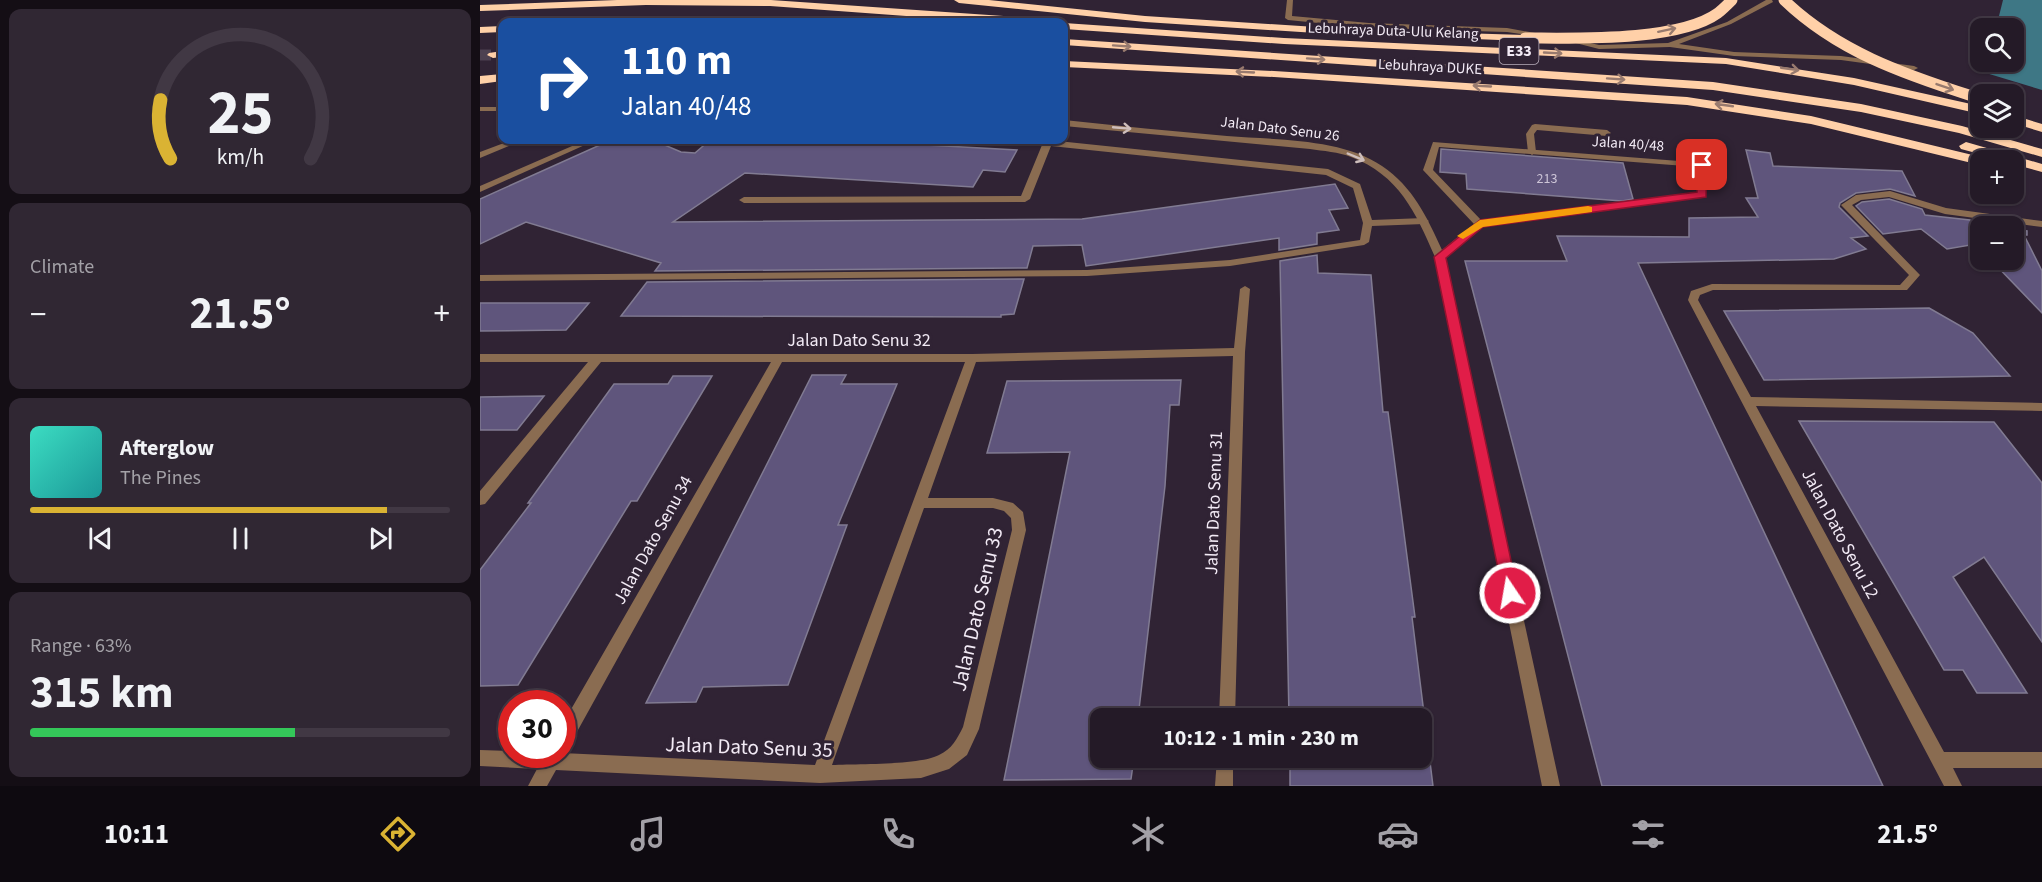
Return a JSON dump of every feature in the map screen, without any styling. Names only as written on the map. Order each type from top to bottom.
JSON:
[{"type":"highway","points":[[959,0],[1142,26],[1444,38],[1607,37],[1648,34],[1682,27],[1706,18],[1728,7],[1732,0]]},
{"type":"highway","points":[[1784,0],[1793,10],[1823,33],[1848,47],[1886,65],[1970,95]]},
{"type":"highway","points":[[480,8],[669,2],[771,3],[964,18]]},
{"type":"highway","points":[[480,16],[565,5]]},
{"type":"highway","name":"Lebuhraya Duta-Ulu Kelang","points":[[1068,25],[1142,26],[1284,41],[1726,61],[1796,70],[1898,89],[1970,107]]},
{"type":"highway","points":[[480,30],[498,29]]},
{"type":"highway","name":"Lebuhraya DUKE","points":[[1068,42],[1678,83],[1759,92],[1861,108]]},
{"type":"highway","name":"Lebuhraya DUKE","points":[[1068,64],[1297,75],[1687,101],[1778,114],[1864,131]]},
{"type":"highway","points":[[1861,108],[1970,122]]},
{"type":"highway","points":[[1861,108],[1972,133],[2042,153]]},
{"type":"highway","points":[[2024,111],[2042,117]]},
{"type":"highway","points":[[2024,122],[2042,128]]},
{"type":"highway","points":[[1864,131],[1970,158]]},
{"type":"highway","points":[[1864,131],[1924,138],[1968,147],[2042,168]]},
{"type":"highway","points":[[2024,137],[2042,142]]},
{"type":"highway","points":[[2024,175],[2042,181]]},
{"type":"street","points":[[1290,0],[1288,18],[1382,27],[1455,27],[1530,32],[1599,47],[1669,45],[1734,54],[1841,58],[1914,68]]},
{"type":"street","points":[[1669,45],[1730,22],[1770,2],[1768,0]]},
{"type":"street","points":[[480,109],[498,109]]},
{"type":"street","name":"Jalan Dato Senu 26","points":[[1068,123],[1310,146],[1353,154],[1378,167],[1402,186],[1424,221],[1440,257],[1551,786]]},
{"type":"street","points":[[1532,152],[1530,134],[1535,127],[1607,133]]},
{"type":"street","points":[[480,155],[509,144]]},
{"type":"street","points":[[480,189],[583,144]]},
{"type":"street","points":[[744,200],[1025,199],[1047,144]]},
{"type":"street","points":[[480,278],[1087,273],[1230,263],[1364,242],[1368,223],[1357,186],[1329,172],[1067,144]]},
{"type":"street","name":"Jalan 40/48","points":[[1436,144],[1532,152],[1702,165],[1702,195],[1480,224],[1428,170],[1436,144]]},
{"type":"street","name":"Jalan Dato Senu 12","points":[[1953,786],[1694,300],[1695,293],[1712,287],[1902,288],[1916,275],[1846,205],[1859,197],[1890,194],[1945,211],[2042,224]]},
{"type":"street","points":[[1368,223],[1424,221]]},
{"type":"street","points":[[1440,257],[1480,224]]},
{"type":"street","name":"Jalan Dato Senu 31","points":[[1227,708],[1239,352],[1245,289]]},
{"type":"street","name":"Jalan Dato Senu 32","points":[[480,358],[972,358],[1239,352]]},
{"type":"street","points":[[480,500],[598,358]]},
{"type":"street","name":"Jalan Dato Senu 34","points":[[576,717],[778,358]]},
{"type":"street","points":[[820,774],[921,503],[972,358]]},
{"type":"street","points":[[1748,401],[2042,407]]},
{"type":"street","name":"Jalan Dato Senu 33","points":[[921,503],[993,503],[1008,507],[1018,516],[1019,530],[971,729],[961,749],[943,763]]},
{"type":"street","name":"Jalan Dato Senu 35","points":[[480,758],[498,758]]},
{"type":"street","name":"Jalan Dato Senu 35","points":[[576,758],[820,774],[921,769],[943,763]]},
{"type":"street","points":[[1940,760],[2042,759]]},
{"type":"street","points":[[537,786],[548,768]]},
{"type":"street","points":[[1224,786],[1225,768]]},
{"type":"water","points":[[2003,0],[2042,0],[2042,90],[1986,73],[2024,72],[2024,18],[1998,18]]},
{"type":"building","points":[[602,144],[662,144],[681,152],[695,153],[705,144],[908,144],[1017,150],[1005,172],[983,170],[973,187],[745,173],[673,222],[1082,219],[1335,184],[1348,208],[1329,210],[1339,230],[1317,233],[1317,244],[1279,250],[1279,238],[1086,266],[1082,245],[1033,246],[1027,268],[655,271],[661,263],[526,222],[480,244],[480,199]]},
{"type":"building","points":[[1441,149],[1623,163],[1633,199],[1622,201],[1467,189],[1466,174],[1440,172]]},
{"type":"building","points":[[1746,150],[1770,153],[1773,166],[1902,171],[1915,196],[1890,189],[1856,193],[1840,203],[1839,207],[1868,236],[1851,238],[1866,249],[1834,259],[1638,263],[1883,786],[1602,786],[1465,261],[1567,261],[1557,236],[1689,237],[1689,218],[1758,217],[1746,198],[1758,198]]},
{"type":"building","points":[[1889,199],[1922,209],[1925,215],[1970,220],[1970,245],[1947,249],[1921,229],[1883,234],[1856,206],[1862,202]]},
{"type":"building","points":[[2024,235],[2042,271],[2042,313],[2001,270],[2024,270]]},
{"type":"building","points":[[1317,255],[1318,273],[1371,275],[1383,412],[1388,412],[1415,617],[1412,617],[1423,708],[1289,708],[1280,261]]},
{"type":"building","points":[[1024,279],[1014,314],[1001,315],[1001,317],[621,316],[647,282]]},
{"type":"building","points":[[480,303],[589,303],[566,330],[480,331]]},
{"type":"building","points":[[1929,308],[1973,333],[2010,376],[1764,380],[1724,311]]},
{"type":"building","points":[[812,375],[846,375],[841,384],[897,384],[838,525],[847,525],[788,685],[703,687],[696,702],[646,703]]},
{"type":"building","points":[[673,376],[712,376],[637,501],[631,501],[518,685],[480,686],[480,570],[531,503],[528,503],[614,384],[668,384]]},
{"type":"building","points":[[1181,380],[1179,405],[1170,405],[1165,486],[1139,708],[1090,708],[1090,768],[1133,768],[1131,779],[1004,780],[1070,452],[987,453],[1007,381]]},
{"type":"building","points":[[544,396],[517,430],[480,430],[480,397]]},
{"type":"building","points":[[1799,421],[1994,422],[2042,483],[2042,642],[1984,557],[1953,577],[2027,693],[1977,693],[1963,670],[1944,670]]},
{"type":"building","points":[[1290,768],[1431,768],[1433,786],[1290,786]]},
{"type":"tunnel","points":[[480,55],[493,55]]},
{"type":"slow traffic","points":[[1463,236],[1480,224],[1588,210]]},
{"type":"route","points":[[1510,593],[1440,257],[1456,241],[1480,224],[1702,195],[1702,165]]}]
